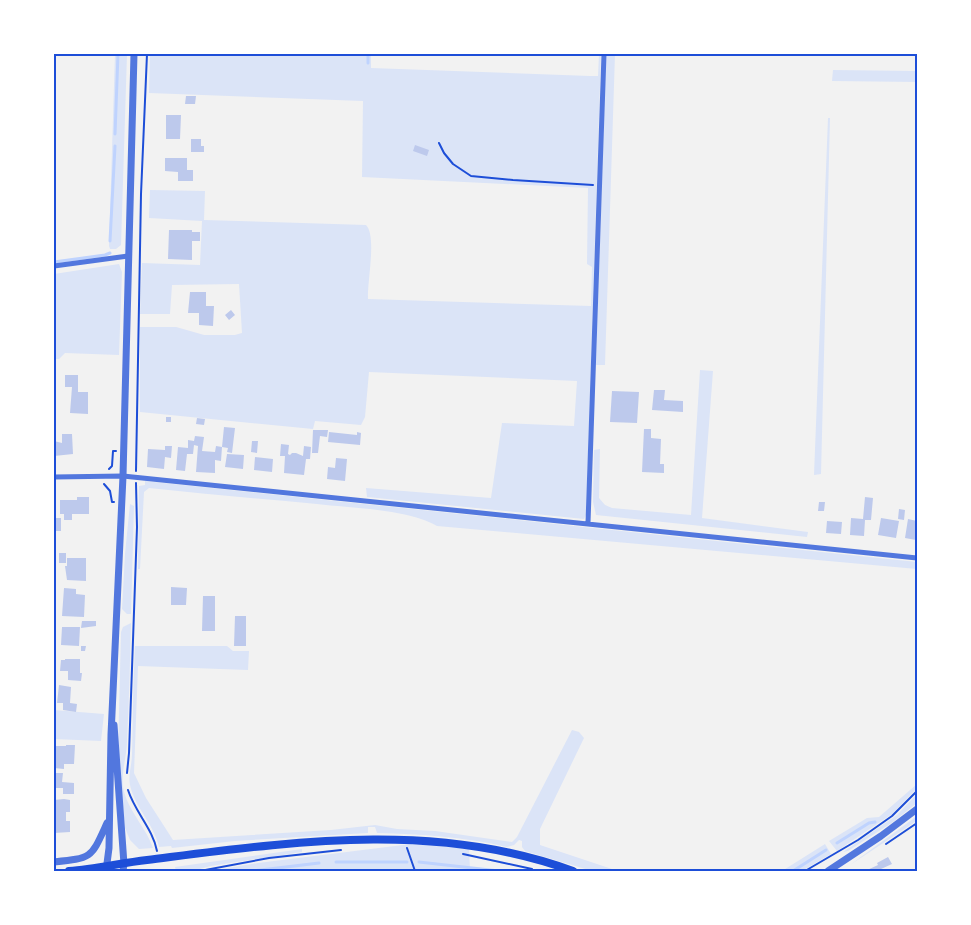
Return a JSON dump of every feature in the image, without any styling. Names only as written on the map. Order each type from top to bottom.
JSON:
[{"type":"main road","points":[[69,871],[123,867],[144,860],[322,840],[401,839],[460,843],[490,848],[522,855],[573,871]]},
{"type":"street","points":[[106,869],[109,848],[108,820],[123,476],[134,54]]},
{"type":"street","points":[[588,524],[604,54]]},
{"type":"street","points":[[54,266],[128,256]]},
{"type":"street","points":[[54,477],[123,476],[917,558]]},
{"type":"street","points":[[113,718],[116,736],[123,867]]},
{"type":"street","points":[[828,871],[881,836],[917,809]]},
{"type":"street","points":[[54,862],[81,859],[89,855],[96,848],[108,820]]},
{"type":"path","points":[[126,776],[129,753],[136,546],[141,194],[147,54]]},
{"type":"path","points":[[439,143],[453,164],[471,176],[599,185]]},
{"type":"path","points":[[108,470],[112,466],[113,451]]},
{"type":"path","points":[[97,476],[98,482],[104,483],[110,491],[112,502]]},
{"type":"path","points":[[126,783],[134,805],[150,831],[157,847]]},
{"type":"path","points":[[805,871],[880,825],[898,811],[917,791]]},
{"type":"path","points":[[407,848],[415,871]]},
{"type":"path","points":[[200,871],[269,858],[342,850]]},
{"type":"path","points":[[460,854],[534,869]]},
{"type":"shaded area","points":[[115,54],[127,54],[121,245],[116,249],[110,249],[109,246]]},
{"type":"shaded area","points":[[150,54],[371,54],[371,68],[598,76],[599,54],[601,54],[586,515],[584,519],[367,497],[366,488],[491,498],[502,423],[574,426],[577,381],[369,372],[365,417],[361,425],[315,421],[313,429],[140,412],[140,327],[176,327],[204,335],[235,335],[242,333],[239,284],[172,285],[170,314],[140,314],[142,263],[200,265],[202,221],[149,218],[150,190],[205,191],[204,220],[366,225],[371,239],[368,299],[591,306],[592,267],[587,264],[588,188],[362,177],[363,101],[149,93]]},
{"type":"shaded area","points":[[606,54],[615,54],[605,365],[596,365]]},
{"type":"shaded area","points":[[833,70],[917,71],[917,82],[832,81]]},
{"type":"shaded area","points":[[828,118],[830,118],[821,474],[814,475]]},
{"type":"shaded area","points":[[119,264],[122,272],[119,355],[65,353],[59,359],[54,359],[54,274]]},
{"type":"shaded area","points":[[700,370],[713,371],[702,518],[808,532],[807,537],[596,515],[593,502],[594,450],[600,449],[599,498],[605,505],[612,508],[691,515]]},
{"type":"shaded area","points":[[145,481],[917,562],[917,569],[437,526],[411,516],[379,510],[149,488],[144,492],[140,569],[138,569],[139,486],[145,485]]},
{"type":"shaded area","points":[[130,504],[134,506],[131,614],[127,614],[122,609]]},
{"type":"shaded area","points":[[131,623],[127,747],[123,787],[128,803],[153,848],[139,849],[130,840],[125,828],[118,752],[121,632],[123,627]]},
{"type":"shaded area","points":[[135,646],[227,646],[233,651],[249,651],[248,670],[138,666],[134,773],[146,798],[173,840],[331,830],[375,825],[512,842],[517,837],[572,730],[579,732],[584,738],[540,829],[540,845],[618,871],[592,871],[525,851],[522,847],[522,841],[519,840],[514,845],[507,847],[443,837],[377,833],[375,827],[368,827],[368,833],[235,841],[172,848],[171,846],[159,847],[153,831],[132,793],[130,785]]},
{"type":"shaded area","points":[[54,710],[104,714],[101,741],[54,739]]},
{"type":"shaded area","points":[[917,784],[917,788],[892,814],[837,851],[829,841],[867,818],[879,817]]},
{"type":"shaded area","points":[[917,794],[917,803],[893,822],[848,851],[843,852],[897,815]]},
{"type":"shaded area","points":[[917,816],[917,820],[912,824],[850,865]]},
{"type":"shaded area","points":[[411,844],[469,849],[470,870],[475,871],[210,871],[258,863]]},
{"type":"shaded area","points":[[825,844],[831,854],[802,871],[782,871]]},
{"type":"shaded area","points":[[302,849],[302,852],[211,866],[192,871],[176,871],[175,867]]},
{"type":"building","points":[[186,96],[196,96],[195,104],[185,104]]},
{"type":"building","points":[[166,115],[181,115],[180,139],[166,139]]},
{"type":"building","points":[[191,139],[201,139],[201,146],[204,146],[204,152],[191,152]]},
{"type":"building","points":[[415,145],[429,150],[427,156],[413,151]]},
{"type":"building","points":[[165,158],[187,158],[187,170],[193,170],[193,181],[178,181],[178,172],[165,171]]},
{"type":"building","points":[[169,230],[200,232],[200,241],[192,241],[192,260],[168,259]]},
{"type":"building","points":[[190,292],[206,292],[206,306],[214,306],[213,326],[199,325],[199,313],[188,313]]},
{"type":"building","points":[[231,310],[235,315],[229,320],[225,315]]},
{"type":"building","points":[[65,375],[78,375],[78,392],[88,392],[88,414],[70,413],[72,387],[65,387]]},
{"type":"building","points":[[654,390],[665,390],[664,400],[683,401],[683,412],[652,410]]},
{"type":"building","points":[[612,391],[639,392],[637,423],[610,422]]},
{"type":"building","points":[[166,417],[171,417],[171,422],[166,422]]},
{"type":"building","points":[[197,418],[205,419],[204,425],[196,424]]},
{"type":"building","points":[[224,427],[235,428],[232,453],[227,452],[228,448],[222,447]]},
{"type":"building","points":[[644,429],[651,429],[651,438],[661,439],[660,464],[664,464],[664,473],[642,472]]},
{"type":"building","points":[[313,430],[328,430],[327,437],[320,436],[318,453],[312,453]]},
{"type":"building","points":[[329,432],[357,435],[357,432],[361,433],[360,445],[328,442]]},
{"type":"building","points":[[62,434],[72,434],[73,454],[54,456],[54,441],[62,443]]},
{"type":"building","points":[[195,436],[204,437],[202,451],[215,452],[216,446],[222,447],[221,461],[215,460],[215,473],[196,472],[198,446],[194,445],[193,454],[187,454],[185,471],[176,470],[178,447],[188,448],[188,440],[194,441]]},
{"type":"building","points":[[252,441],[258,441],[257,453],[251,452]]},
{"type":"building","points":[[281,444],[289,445],[288,454],[290,455],[296,453],[303,456],[304,446],[311,447],[310,459],[306,459],[304,475],[284,473],[285,456],[280,456]]},
{"type":"building","points":[[165,446],[172,446],[171,458],[165,457],[164,469],[147,467],[148,449],[165,450]]},
{"type":"building","points":[[227,454],[244,455],[243,469],[225,467]]},
{"type":"building","points":[[255,457],[273,459],[272,472],[254,470]]},
{"type":"building","points":[[336,458],[347,459],[345,481],[327,479],[328,467],[335,468]]},
{"type":"building","points":[[77,497],[89,497],[89,514],[72,514],[72,520],[64,520],[64,514],[60,514],[60,500],[77,500]]},
{"type":"building","points":[[865,497],[873,498],[871,520],[865,520],[864,536],[850,535],[851,518],[863,519]]},
{"type":"building","points":[[819,502],[825,502],[824,511],[818,511]]},
{"type":"building","points":[[899,509],[905,510],[904,520],[898,519]]},
{"type":"building","points":[[54,518],[61,518],[61,531],[54,531]]},
{"type":"building","points":[[881,518],[899,521],[896,538],[878,535]]},
{"type":"building","points":[[908,519],[917,521],[916,540],[905,538]]},
{"type":"building","points":[[827,521],[842,522],[841,534],[826,533]]},
{"type":"building","points":[[59,553],[66,553],[66,563],[59,563]]},
{"type":"building","points":[[67,558],[86,558],[86,581],[67,580],[65,566],[67,566]]},
{"type":"building","points":[[171,587],[187,588],[186,605],[171,605]]},
{"type":"building","points":[[64,588],[76,589],[76,594],[85,595],[84,617],[62,616]]},
{"type":"building","points":[[203,596],[215,596],[215,631],[202,631]]},
{"type":"building","points":[[235,616],[246,616],[246,646],[234,646]]},
{"type":"building","points":[[82,621],[96,621],[96,626],[81,628]]},
{"type":"building","points":[[62,627],[80,627],[79,646],[61,645]]},
{"type":"building","points":[[81,646],[86,646],[85,651],[81,651]]},
{"type":"building","points":[[80,659],[81,681],[68,680],[68,671],[60,671],[61,660]]},
{"type":"building","points":[[59,685],[71,687],[70,703],[77,704],[76,712],[63,710],[63,703],[57,703]]},
{"type":"building","points":[[75,745],[74,764],[64,764],[64,769],[54,768],[56,746]]},
{"type":"building","points":[[54,773],[63,773],[62,782],[74,783],[74,794],[63,794],[63,788],[54,788]]},
{"type":"building","points":[[54,800],[70,800],[70,812],[66,812],[66,821],[70,821],[70,832],[54,833]]},
{"type":"building","points":[[888,857],[892,864],[881,869],[882,871],[865,871],[878,865],[877,863]]},
{"type":"waterway","points":[[115,134],[118,54]]},
{"type":"waterway","points":[[368,54],[368,63]]},
{"type":"waterway","points":[[110,241],[115,146]]},
{"type":"waterway","points":[[54,262],[110,253]]},
{"type":"waterway","points":[[837,843],[869,823],[875,822]]},
{"type":"waterway","points":[[793,871],[826,850]]},
{"type":"waterway","points":[[336,862],[407,862]]},
{"type":"waterway","points":[[419,862],[499,871]]},
{"type":"waterway","points":[[253,871],[319,863]]}]
